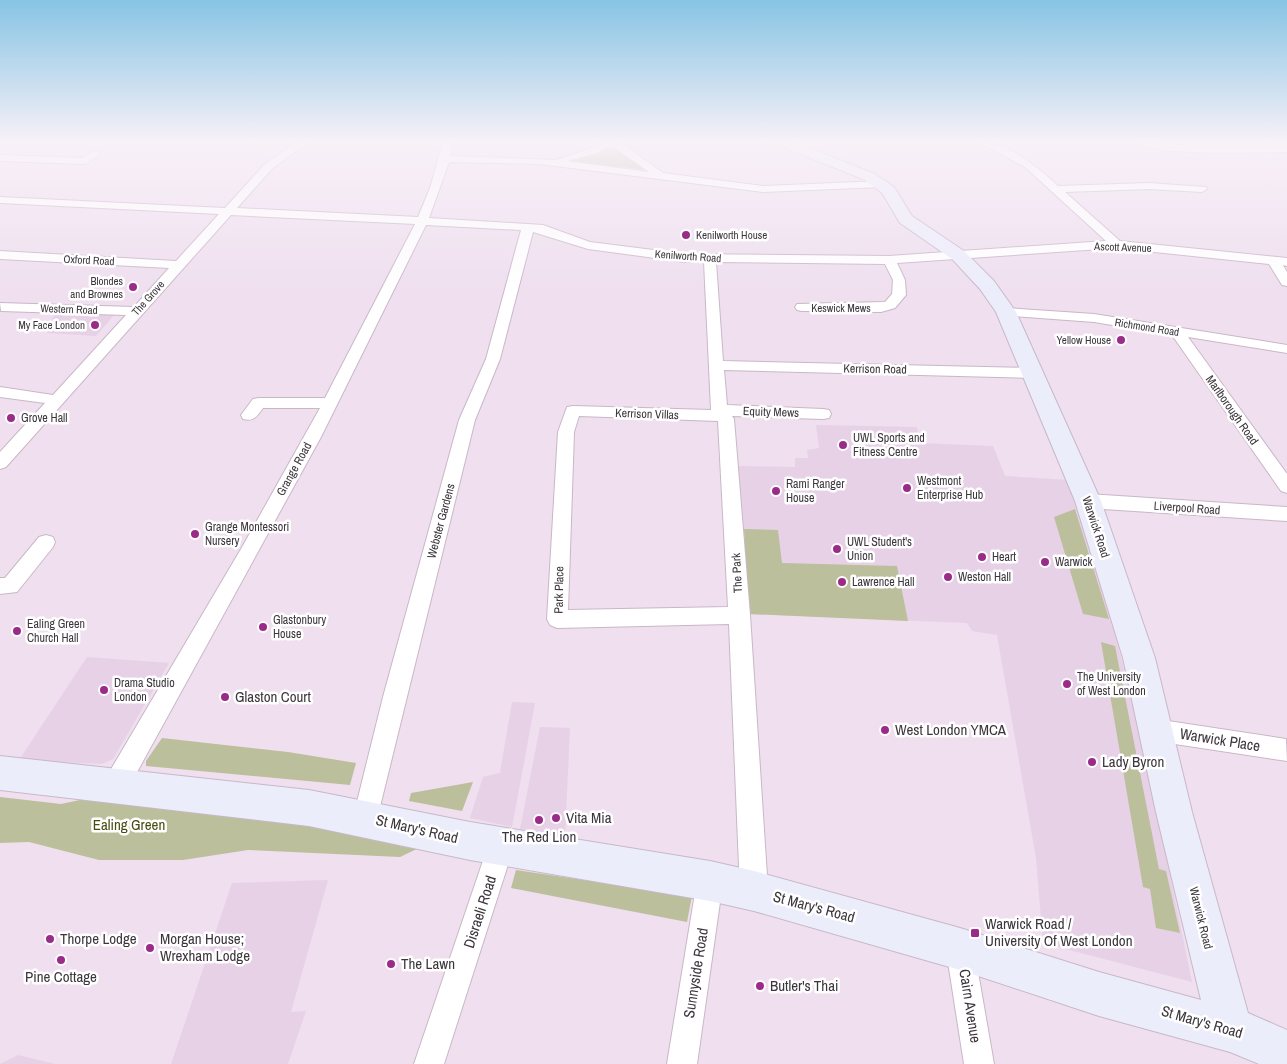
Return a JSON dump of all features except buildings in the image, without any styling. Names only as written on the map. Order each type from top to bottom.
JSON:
[{"type":"street","name":"The Grove","points":[[0,463],[246,192]]},
{"type":"street","name":"Grange Road","points":[[116,785],[198,643],[330,403],[421,222],[433,192]]},
{"type":"street","name":"Warwick Road","points":[[887,192],[906,219],[958,255],[987,285],[1006,312],[1034,373],[1088,501],[1139,658],[1155,730],[1258,1042]]},
{"type":"street","points":[[1059,192],[1116,244]]},
{"type":"street","name":"Kenilworth Road","points":[[0,200],[543,229],[588,245],[686,258],[889,260],[958,255]]},
{"type":"street","name":"Webster Gardens","points":[[366,818],[394,697],[467,420],[493,359],[528,228]]},
{"type":"street","name":"Ascott Avenue","points":[[958,255],[1116,244],[1287,262]]},
{"type":"street","name":"Oxford Road","points":[[0,255],[178,265]]},
{"type":"street","name":"The Park","points":[[710,259],[720,413],[726,419],[740,615],[754,891]]},
{"type":"street","name":"Keswick Mews","points":[[802,308],[880,308],[890,305],[899,295],[899,280],[889,260]]},
{"type":"street","points":[[1273,260],[1287,282]]},
{"type":"street","name":"Western Road","points":[[1,307],[136,312]]},
{"type":"street","name":"Richmond Road","points":[[1006,312],[1094,318],[1287,349]]},
{"type":"street","name":"Marlborough Road","points":[[1177,332],[1287,487]]},
{"type":"street","name":"Kerrison Road","points":[[716,365],[1034,373]]},
{"type":"street","points":[[0,392],[56,400]]},
{"type":"street","points":[[249,415],[259,403],[330,403]]},
{"type":"street","name":"Kerrison Villas","points":[[573,412],[720,413]]},
{"type":"street","name":"Park Place","points":[[573,412],[566,432],[557,620],[740,615]]},
{"type":"street","name":"Equity Mews","points":[[720,413],[823,414]]},
{"type":"street","name":"Liverpool Road","points":[[1088,501],[1287,514]]},
{"type":"street","points":[[0,586],[10,586],[46,542]]},
{"type":"street","name":"Warwick Place","points":[[1155,730],[1286,750]]},
{"type":"street","points":[[0,773],[309,808],[366,818]]},
{"type":"street","name":"St Mary's Road","points":[[366,818],[470,841],[710,881],[754,891],[960,949],[1099,994],[1258,1042]]},
{"type":"street","name":"Disraeli Road","points":[[429,1064],[501,846]]},
{"type":"street","name":"Sunnyside Road","points":[[682,1064],[710,881]]},
{"type":"street","name":"Cairn Avenue","points":[[960,949],[979,1064]]},
{"type":"shaded area","points":[[59,312],[115,314],[96,336],[47,333],[58,320],[51,319]]},
{"type":"shaded area","name":"The University of West London","points":[[816,425],[917,427],[920,443],[993,446],[1005,476],[1069,480],[1113,627],[1141,733],[1192,982],[1043,943],[1036,858],[997,635],[972,631],[967,623],[748,614],[738,466],[795,467],[795,458],[808,458],[807,450],[819,448]]},
{"type":"shaded area","points":[[87,657],[169,663],[113,759],[102,764],[19,760]]},
{"type":"shaded area","points":[[512,702],[535,703],[512,827],[470,818],[483,777],[500,773]]},
{"type":"shaded area","points":[[540,727],[570,728],[565,836],[520,829]]},
{"type":"shaded area","points":[[328,880],[291,1012],[306,1011],[288,1064],[171,1064],[232,883]]},
{"type":"shaded area","points":[[18,1055],[55,1064],[0,1064]]},
{"type":"green space","points":[[1075,509],[1109,619],[1083,614],[1054,517]]},
{"type":"green space","points":[[744,529],[778,530],[782,563],[897,566],[908,621],[748,614]]},
{"type":"green space","points":[[1101,642],[1115,646],[1159,869],[1166,871],[1180,933],[1156,928],[1150,889],[1143,887]]},
{"type":"green space","points":[[162,738],[288,752],[356,763],[350,785],[146,766],[146,761]]},
{"type":"green space","points":[[473,782],[462,811],[409,801],[411,793]]},
{"type":"green space","name":"Ealing Green","points":[[131,789],[425,845],[400,857],[248,850],[183,860],[99,860],[29,842],[0,843],[0,797],[61,804]]},
{"type":"green space","points":[[516,870],[692,896],[687,922],[511,888]]},
{"type":"place","name":"Kenilworth House","points":[[686,235]]},
{"type":"place","name":"Blondes and Brownes","points":[[133,287]]},
{"type":"place","name":"My Face London","points":[[95,325]]},
{"type":"place","name":"Yellow House","points":[[1121,340]]},
{"type":"place","name":"Grove Hall","points":[[11,418]]},
{"type":"place","name":"UWL Sports and Fitness Centre","points":[[843,445]]},
{"type":"place","name":"Westmont Enterprise Hub","points":[[907,488]]},
{"type":"place","name":"Rami Ranger House","points":[[776,491]]},
{"type":"place","name":"Grange Montessori Nursery","points":[[195,534]]},
{"type":"place","name":"UWL Student's Union","points":[[837,549]]},
{"type":"place","name":"Heart","points":[[982,557]]},
{"type":"place","name":"Warwick","points":[[1045,562]]},
{"type":"place","name":"Weston Hall","points":[[948,577]]},
{"type":"place","name":"Lawrence Hall","points":[[842,582]]},
{"type":"place","name":"Glastonbury House","points":[[263,627]]},
{"type":"place","name":"Ealing Green Church Hall","points":[[17,631]]},
{"type":"place","name":"The University of West London","points":[[1067,684]]},
{"type":"place","name":"Drama Studio London","points":[[104,690]]},
{"type":"place","name":"Glaston Court","points":[[225,697]]},
{"type":"place","name":"West London YMCA","points":[[885,730]]},
{"type":"place","name":"Lady Byron","points":[[1092,762]]},
{"type":"place","name":"Vita Mia","points":[[556,818]]},
{"type":"place","name":"The Red Lion","points":[[539,820]]},
{"type":"place","name":"Warwick Road / University Of West London","points":[[975,933]]},
{"type":"place","name":"Thorpe Lodge","points":[[50,939]]},
{"type":"place","name":"Morgan House; Wrexham Lodge","points":[[150,948]]},
{"type":"place","name":"Pine Cottage","points":[[61,960]]},
{"type":"place","name":"The Lawn","points":[[391,964]]},
{"type":"place","name":"Butler's Thai","points":[[760,986]]}]
